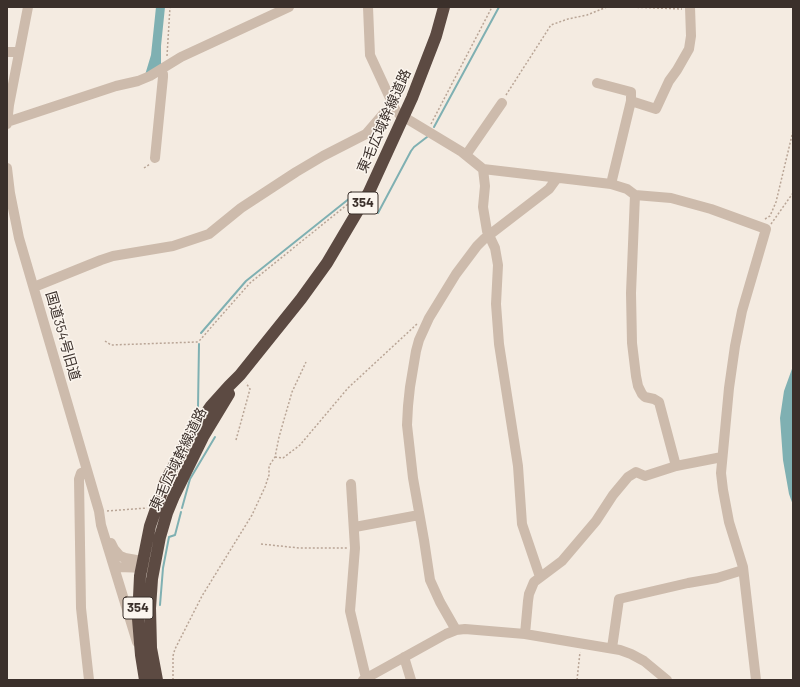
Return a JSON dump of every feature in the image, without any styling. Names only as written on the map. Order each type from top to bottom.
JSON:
[{"type":"highway","name":"東毛広域幹線道路","points":[[157,680],[152,659],[150,619],[157,549],[169,507],[203,437],[240,375],[301,299],[327,263],[363,201],[404,118],[436,36],[444,7]]},
{"type":"highway","name":"東毛広域幹線道路","points":[[145,680],[138,619],[142,564],[155,507],[175,461],[190,436],[211,406],[228,386],[240,375]]},
{"type":"street","points":[[28,7],[7,123],[116,86],[138,81],[164,68],[181,57],[289,7]]},
{"type":"street","points":[[368,7],[370,55],[395,109],[404,118],[466,156],[483,169],[611,184],[627,189],[635,195],[671,198],[711,209],[762,228],[735,346],[721,473],[729,522],[740,554],[743,570],[756,680]]},
{"type":"street","points":[[631,101],[656,109],[668,81],[689,50],[691,36],[690,8]]},
{"type":"street","points":[[7,52],[19,52]]},
{"type":"street","points":[[156,158],[164,68]]},
{"type":"street","points":[[597,83],[631,92],[631,101],[611,184]]},
{"type":"street","points":[[466,156],[502,103]]},
{"type":"street","points":[[34,287],[107,258],[173,246],[209,234],[241,208],[296,172],[366,134],[385,112],[395,109]]},
{"type":"street","name":"国道354号旧道","points":[[7,168],[8,194],[19,238],[99,511],[116,552],[125,558],[154,567]]},
{"type":"street","points":[[483,169],[485,186],[483,207],[488,236],[492,240],[495,248],[498,265],[496,304],[499,337],[518,466],[522,524],[540,577]]},
{"type":"street","points":[[456,630],[440,602],[430,580],[413,478],[407,425],[410,387],[416,351],[419,340],[429,318],[456,274],[477,246],[548,189],[557,178]]},
{"type":"street","points":[[635,195],[631,293],[632,343],[636,376],[638,386],[642,394],[645,397],[657,400],[659,402],[676,466]]},
{"type":"street","points":[[526,634],[529,594],[534,582],[562,562],[596,521],[613,495],[628,477],[636,472],[645,476],[676,466],[722,457]]},
{"type":"street","points":[[87,471],[80,473],[79,479],[81,608],[89,680]]},
{"type":"street","points":[[351,484],[355,527],[355,548],[350,611],[364,679],[446,634],[456,630],[477,629],[526,634],[620,650],[639,657],[667,680]]},
{"type":"street","name":"国道354号旧道","points":[[99,511],[101,525],[112,561],[118,567],[142,564]]},
{"type":"street","points":[[355,527],[419,515]]},
{"type":"street","points":[[112,561],[141,655]]},
{"type":"street","points":[[612,648],[619,600],[688,583],[717,578],[743,570]]},
{"type":"street","points":[[404,657],[411,680]]},
{"type":"path","points":[[164,68],[170,7]]},
{"type":"path","points":[[427,132],[492,7]]},
{"type":"path","points":[[502,103],[551,25],[607,7]]},
{"type":"path","points":[[629,7],[690,8]]},
{"type":"path","points":[[762,228],[770,216],[776,202],[793,131]]},
{"type":"path","points":[[762,228],[775,220],[793,193]]},
{"type":"path","points":[[105,341],[111,345],[197,342],[250,283],[348,204],[363,201]]},
{"type":"path","points":[[275,457],[283,458],[300,445],[348,388],[423,319],[429,318]]},
{"type":"path","points":[[173,680],[173,656],[175,649],[205,590],[252,515],[265,487],[269,475],[269,466],[275,457],[278,436],[292,392],[306,362]]},
{"type":"path","points":[[236,440],[250,389],[240,375]]},
{"type":"path","points":[[99,511],[155,507]]},
{"type":"path","points":[[261,544],[299,548],[355,548]]},
{"type":"path","points":[[576,680],[581,643]]},
{"type":"water","points":[[156,7],[165,7],[161,46],[161,66],[145,75],[151,55]]},
{"type":"water","points":[[793,366],[793,505],[789,494],[783,460],[780,418],[784,391]]},
{"type":"waterway","points":[[434,127],[499,7]]},
{"type":"waterway","points":[[378,213],[411,151],[427,137]]},
{"type":"waterway","points":[[201,333],[246,281],[355,195]]},
{"type":"waterway","points":[[198,407],[199,344]]},
{"type":"waterway","points":[[182,508],[190,479],[215,437]]},
{"type":"waterway","points":[[160,605],[163,568],[169,537],[175,535],[181,512]]}]
